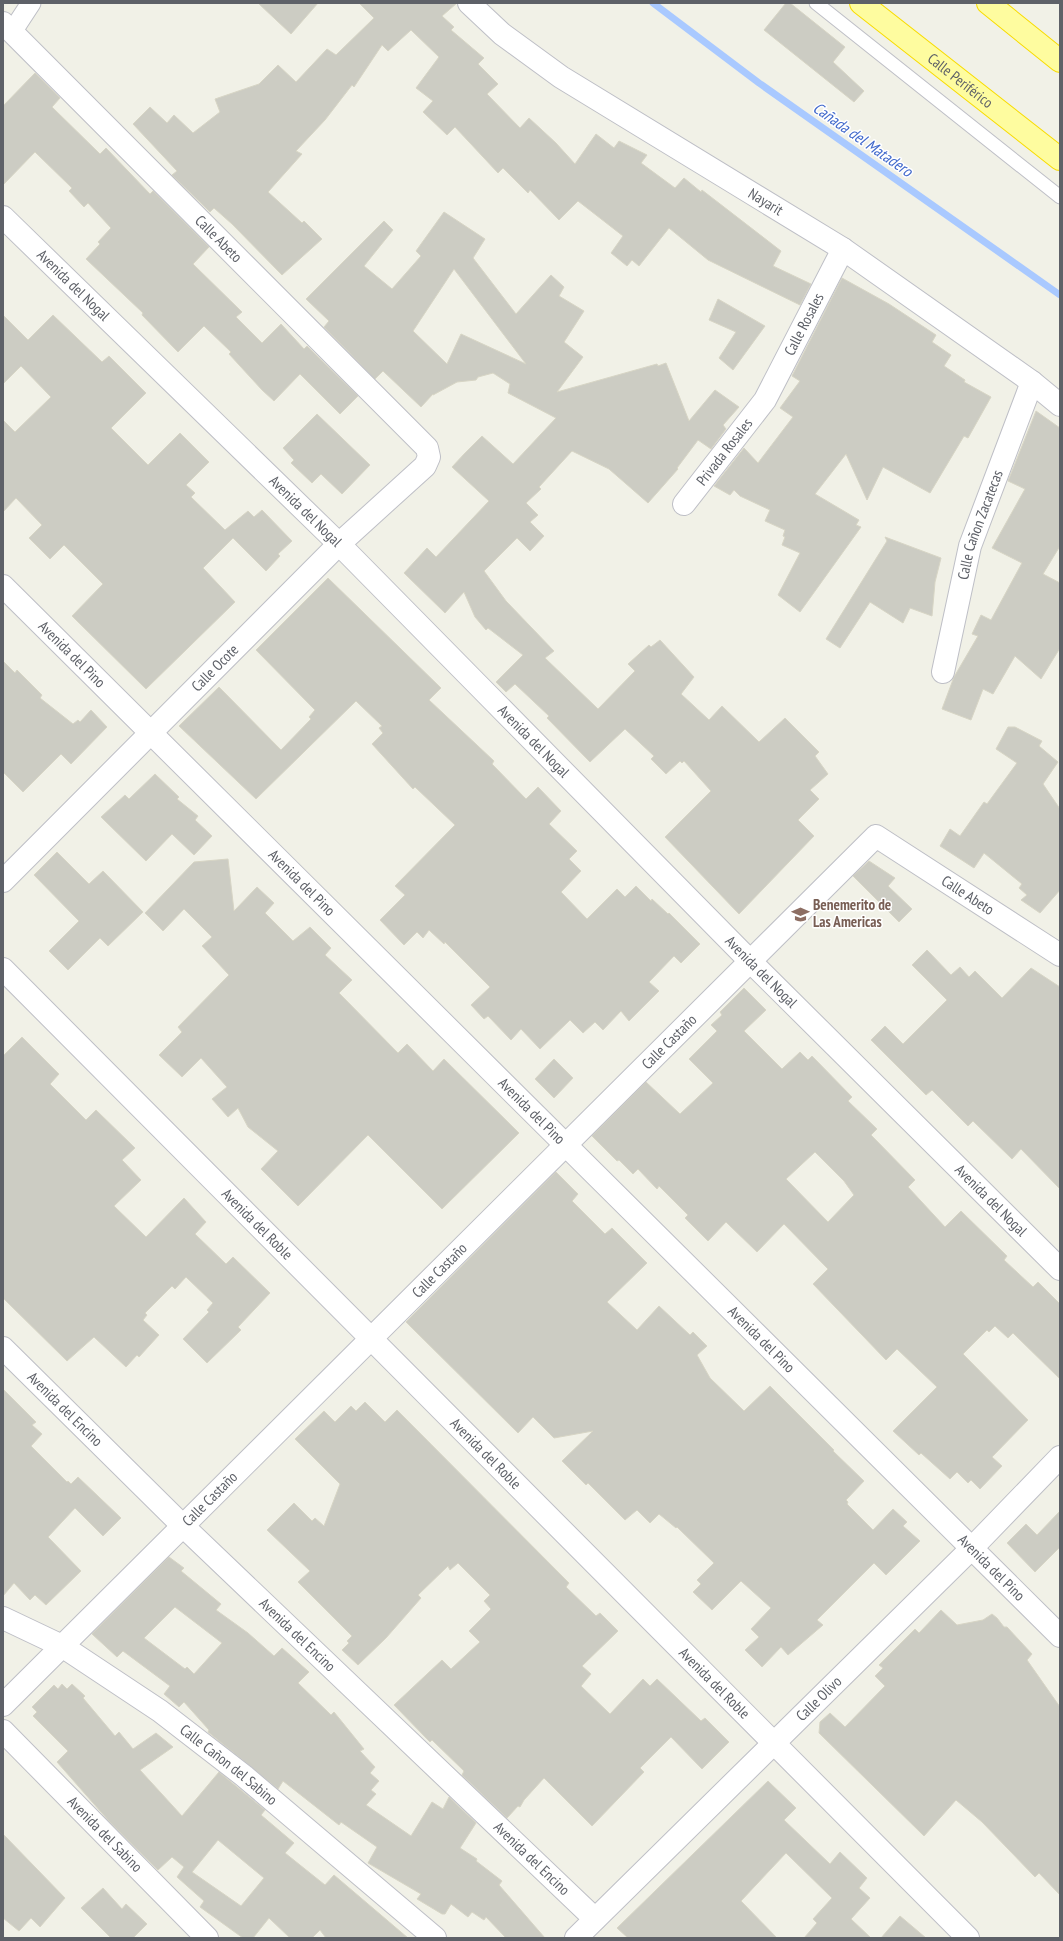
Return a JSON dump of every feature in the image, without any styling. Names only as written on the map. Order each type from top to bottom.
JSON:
[{"type":"highway","name":"Calle Periférico","points":[[861,3],[1060,159]]},
{"type":"highway","points":[[988,3],[1060,61]]},
{"type":"street","points":[[6,32],[31,3]]},
{"type":"street","name":"Nayarit","points":[[469,3],[502,34],[561,77],[843,249],[1032,382],[1060,405]]},
{"type":"street","name":"Calle Abeto","points":[[6,32],[427,448],[430,457]]},
{"type":"street","name":"Avenida del Nogal","points":[[3,217],[339,544],[750,961],[1060,1269]]},
{"type":"street","name":"Calle Rosales","points":[[765,400],[843,249]]},
{"type":"street","name":"Calle Cañon Zacatecas","points":[[943,672],[970,546],[1032,382]]},
{"type":"street","name":"Privada Rosales","points":[[684,504],[765,400]]},
{"type":"street","name":"Calle Ocote","points":[[3,881],[339,544],[425,466],[430,457]]},
{"type":"street","name":"Avenida del Pino","points":[[3,586],[1060,1636]]},
{"type":"street","name":"Calle Abeto","points":[[876,836],[1060,955]]},
{"type":"street","name":"Calle Castaño","points":[[3,1706],[876,836]]},
{"type":"street","name":"Avenida del Roble","points":[[3,969],[968,1938]]},
{"type":"street","name":"Avenida del Encino","points":[[3,1348],[183,1526],[595,1919]]},
{"type":"street","name":"Calle Olivo","points":[[576,1938],[972,1548],[1060,1457]]},
{"type":"street","name":"Calle Cañon del Sabino","points":[[3,1618],[62,1646],[160,1711],[244,1776],[435,1938]]},
{"type":"street","name":"Avenida del Sabino","points":[[3,1731],[207,1938]]},
{"type":"lane","points":[[816,3],[1060,197]]},
{"type":"building","points":[[258,3],[318,3],[291,34]]},
{"type":"building","points":[[359,3],[457,3],[442,16],[454,27],[451,30],[484,58],[478,64],[498,84],[487,94],[520,128],[529,118],[556,143],[575,164],[596,134],[614,148],[619,141],[647,155],[641,163],[675,188],[684,178],[701,192],[702,190],[781,251],[773,266],[811,284],[800,305],[708,260],[669,228],[639,266],[632,260],[627,266],[611,253],[623,236],[578,201],[559,220],[530,190],[528,193],[503,168],[498,173],[455,127],[447,135],[423,112],[433,101],[416,88],[439,57],[411,30],[388,51],[382,45],[354,87],[352,85],[325,120],[296,151],[302,154],[268,192],[302,223],[304,221],[322,239],[282,275],[232,224],[214,208],[210,212],[172,175],[177,171],[133,124],[150,107],[167,123],[174,115],[193,133],[220,112],[215,99],[259,84],[278,65],[296,82],[327,49],[336,55],[374,18]]},
{"type":"building","points":[[786,3],[790,3],[845,47],[833,62],[864,91],[854,102],[764,30]]},
{"type":"building","points":[[35,73],[60,98],[52,107],[100,154],[106,148],[150,194],[153,191],[209,247],[193,264],[242,312],[236,317],[262,343],[281,324],[304,349],[307,346],[358,396],[340,414],[300,374],[274,401],[229,354],[231,352],[204,326],[178,352],[142,315],[143,313],[86,259],[100,244],[98,242],[111,228],[88,203],[84,207],[69,191],[72,188],[35,152],[3,185],[3,106]]},
{"type":"building","points":[[444,212],[485,239],[473,258],[516,314],[551,275],[564,287],[559,296],[584,311],[564,342],[583,357],[557,392],[657,364],[658,366],[666,363],[689,421],[715,390],[739,407],[723,425],[726,429],[711,449],[698,440],[677,468],[678,469],[648,503],[609,469],[572,451],[539,487],[541,489],[526,503],[538,515],[530,522],[544,536],[530,551],[517,538],[484,571],[506,601],[554,651],[545,658],[598,709],[635,671],[628,664],[649,645],[651,647],[660,640],[694,677],[681,694],[709,720],[722,706],[759,742],[785,718],[819,752],[815,756],[828,774],[810,790],[819,799],[798,820],[814,836],[739,914],[665,837],[711,791],[684,761],[682,763],[680,761],[666,774],[651,759],[654,756],[625,729],[590,762],[547,718],[549,716],[515,684],[506,692],[496,682],[523,655],[488,628],[486,630],[475,617],[464,592],[445,613],[404,573],[427,548],[436,557],[489,501],[452,467],[465,453],[482,436],[513,464],[556,418],[508,393],[510,384],[493,373],[478,377],[476,380],[457,382],[433,394],[421,407],[383,371],[375,379],[324,327],[329,321],[306,299],[384,221],[393,230],[364,266],[392,289],[421,256],[416,251]],"holes":[[[454,269],[526,364],[461,334],[447,364],[413,331]]]},
{"type":"building","points":[[842,278],[889,304],[936,335],[932,342],[951,355],[944,366],[965,380],[964,382],[991,397],[968,438],[964,436],[930,493],[883,467],[867,500],[846,454],[815,494],[859,520],[856,525],[861,527],[800,612],[778,595],[800,553],[782,545],[785,537],[783,536],[785,530],[765,521],[770,510],[740,496],[734,490],[730,495],[714,486],[744,448],[758,463],[793,417],[780,408],[800,381],[792,376]]},
{"type":"building","points":[[718,299],[765,326],[733,370],[719,358],[736,332],[709,320]]},
{"type":"building","points":[[3,315],[28,340],[53,315],[102,362],[109,356],[146,393],[111,428],[148,465],[180,433],[209,462],[186,485],[195,493],[191,497],[225,530],[248,511],[254,517],[262,510],[292,541],[278,554],[280,556],[266,571],[233,538],[203,568],[235,602],[146,689],[72,616],[103,584],[64,545],[50,559],[29,538],[42,525],[16,498],[3,512],[3,420],[15,432],[51,397],[21,366],[3,384]]},
{"type":"building","points":[[1036,411],[1060,428],[1060,546],[1043,574],[1060,583],[1060,648],[1041,679],[1015,656],[993,694],[983,689],[971,720],[942,709],[954,677],[978,636],[972,634],[981,615],[991,620],[1022,563],[992,548],[1025,489],[1008,481]]},
{"type":"building","points":[[317,414],[370,465],[342,494],[321,474],[312,483],[291,463],[294,460],[283,448]]},
{"type":"building","points":[[885,537],[941,558],[935,582],[932,616],[910,608],[903,623],[870,602],[840,648],[826,639],[887,541]]},
{"type":"building","points":[[328,578],[441,688],[429,700],[494,761],[492,764],[526,799],[538,787],[561,811],[549,824],[577,851],[569,859],[581,871],[561,892],[587,919],[617,889],[625,897],[636,886],[651,901],[652,899],[668,914],[669,913],[700,944],[681,963],[674,956],[649,982],[659,991],[629,1021],[621,1011],[603,1030],[595,1022],[583,1033],[570,1020],[540,1049],[521,1029],[511,1040],[488,1016],[484,1019],[471,1005],[490,987],[445,942],[444,944],[429,930],[423,938],[417,932],[404,945],[380,920],[405,895],[395,886],[455,825],[415,787],[413,789],[372,744],[383,733],[379,728],[382,726],[356,701],[256,799],[179,726],[219,687],[281,750],[311,719],[309,717],[315,710],[256,650]]},
{"type":"building","points":[[3,661],[15,673],[17,670],[42,695],[40,698],[73,724],[78,720],[80,722],[91,710],[107,727],[71,764],[61,754],[23,792],[3,772]]},
{"type":"building","points":[[1008,727],[1015,727],[1042,741],[1039,746],[1058,762],[1043,784],[1060,809],[1060,890],[1040,913],[1021,900],[1027,895],[1019,888],[1022,884],[984,853],[974,868],[940,846],[950,829],[960,836],[984,802],[987,804],[1017,763],[996,749]]},
{"type":"building","points":[[155,774],[179,797],[177,799],[198,816],[195,820],[212,836],[194,855],[172,834],[146,861],[101,817],[125,795],[129,799]]},
{"type":"building","points":[[57,852],[89,884],[103,871],[143,912],[108,946],[100,938],[68,970],[49,951],[79,921],[34,875]]},
{"type":"building","points":[[228,859],[234,911],[257,887],[274,903],[265,913],[293,941],[310,927],[331,948],[325,955],[352,980],[339,993],[398,1053],[407,1044],[433,1071],[444,1059],[519,1133],[442,1209],[368,1135],[298,1206],[261,1169],[278,1151],[248,1127],[238,1108],[228,1117],[212,1099],[227,1087],[201,1058],[182,1077],[159,1055],[182,1032],[178,1027],[229,975],[202,946],[212,937],[184,909],[163,931],[145,913],[194,862]]},
{"type":"building","points":[[869,861],[895,878],[888,886],[912,909],[899,922],[853,876]]},
{"type":"building","points":[[927,950],[951,975],[960,967],[969,977],[975,971],[1002,998],[1031,968],[1060,987],[1060,1189],[1021,1149],[1012,1159],[973,1121],[968,1126],[932,1090],[926,1095],[871,1040],[885,1026],[903,1044],[947,1000],[912,965]]},
{"type":"building","points":[[744,988],[766,1010],[744,1031],[782,1069],[800,1052],[808,1060],[812,1056],[852,1097],[848,1101],[877,1129],[871,1135],[915,1180],[908,1187],[945,1227],[961,1211],[1007,1256],[1004,1260],[1033,1287],[1038,1282],[1060,1304],[1060,1379],[1013,1333],[1008,1338],[995,1326],[989,1332],[987,1330],[963,1354],[1028,1420],[992,1457],[1002,1466],[980,1489],[971,1480],[968,1483],[957,1472],[950,1479],[921,1453],[919,1455],[893,1431],[937,1387],[897,1349],[886,1360],[813,1284],[828,1269],[784,1224],[757,1252],[726,1222],[708,1241],[685,1218],[688,1215],[659,1186],[657,1189],[638,1169],[633,1174],[619,1160],[617,1161],[592,1136],[646,1082],[680,1114],[713,1083],[689,1059],[717,1031],[711,1025],[722,1015],[720,1012]],"holes":[[[815,1152],[844,1181],[854,1195],[828,1222],[786,1179]]]},
{"type":"building","points":[[22,1037],[59,1074],[50,1084],[86,1120],[96,1110],[135,1148],[122,1160],[141,1180],[114,1206],[146,1237],[184,1198],[206,1222],[195,1234],[226,1264],[233,1257],[270,1293],[238,1327],[241,1330],[207,1363],[183,1339],[209,1312],[207,1310],[213,1303],[186,1277],[175,1289],[172,1286],[145,1313],[147,1315],[143,1320],[159,1335],[139,1357],[137,1355],[126,1367],[94,1337],[67,1361],[3,1298],[3,1056]]},
{"type":"building","points":[[554,1059],[573,1078],[554,1098],[535,1079]]},
{"type":"building","points":[[556,1172],[578,1194],[572,1201],[605,1234],[612,1228],[647,1263],[607,1302],[637,1330],[659,1306],[690,1335],[693,1332],[707,1346],[697,1355],[710,1378],[744,1411],[770,1386],[864,1481],[846,1500],[848,1502],[847,1504],[873,1530],[893,1509],[907,1522],[903,1526],[920,1541],[886,1575],[874,1563],[817,1620],[823,1625],[788,1655],[781,1647],[762,1667],[745,1650],[759,1637],[751,1629],[771,1608],[741,1581],[712,1610],[693,1592],[701,1584],[697,1580],[714,1563],[677,1527],[676,1528],[659,1514],[650,1523],[637,1510],[625,1520],[588,1483],[586,1485],[562,1461],[593,1431],[554,1438],[533,1417],[518,1433],[406,1322]]},
{"type":"building","points":[[3,1389],[36,1422],[32,1425],[42,1434],[31,1446],[67,1482],[68,1481],[71,1484],[78,1477],[121,1518],[103,1536],[75,1508],[48,1537],[81,1571],[46,1605],[35,1595],[30,1600],[14,1583],[3,1596]]},
{"type":"building","points":[[365,1402],[385,1422],[397,1410],[569,1583],[566,1587],[596,1616],[600,1613],[618,1631],[582,1666],[591,1674],[581,1686],[610,1714],[643,1679],[650,1686],[657,1679],[701,1721],[705,1718],[729,1742],[702,1769],[671,1737],[640,1768],[644,1772],[592,1826],[544,1778],[524,1800],[520,1807],[518,1806],[507,1818],[462,1775],[464,1771],[432,1740],[430,1742],[394,1705],[442,1660],[451,1669],[480,1642],[469,1631],[491,1609],[484,1601],[490,1595],[458,1563],[450,1570],[448,1566],[418,1595],[421,1598],[386,1638],[358,1665],[342,1650],[349,1643],[347,1641],[352,1636],[298,1582],[310,1571],[267,1530],[294,1503],[312,1521],[315,1518],[324,1526],[340,1484],[295,1439],[324,1411],[335,1422],[351,1406],[356,1411]]},
{"type":"building","points":[[1060,1511],[1060,1547],[1035,1572],[1007,1543],[1026,1524],[1037,1535]]},
{"type":"building","points":[[169,1557],[184,1568],[181,1571],[221,1604],[216,1610],[248,1633],[274,1656],[282,1648],[309,1672],[298,1683],[331,1715],[334,1712],[364,1749],[360,1751],[375,1767],[370,1773],[379,1781],[371,1790],[376,1794],[366,1805],[411,1836],[432,1802],[443,1809],[449,1797],[476,1823],[460,1848],[477,1859],[476,1861],[502,1881],[499,1885],[545,1938],[506,1938],[486,1917],[484,1920],[472,1912],[468,1917],[451,1904],[445,1914],[442,1914],[417,1899],[421,1894],[368,1863],[377,1847],[341,1822],[339,1825],[283,1781],[278,1789],[208,1732],[209,1730],[184,1702],[179,1707],[164,1694],[170,1686],[123,1651],[117,1657],[92,1634]],"holes":[[[175,1607],[222,1643],[194,1674],[187,1667],[185,1669],[144,1638]]]},
{"type":"building","points":[[941,1610],[957,1625],[983,1620],[992,1614],[997,1618],[1004,1627],[1007,1627],[1032,1654],[1027,1660],[1060,1707],[1060,1895],[1039,1873],[1035,1877],[982,1822],[956,1800],[924,1836],[819,1733],[820,1722],[830,1713],[845,1727],[885,1686],[875,1676],[883,1668],[879,1665],[915,1629],[919,1633]]},
{"type":"building","points":[[62,1684],[67,1689],[72,1684],[85,1696],[83,1698],[115,1736],[119,1732],[133,1749],[156,1733],[173,1747],[140,1770],[182,1816],[219,1772],[265,1810],[261,1815],[294,1843],[285,1853],[325,1885],[334,1875],[408,1938],[326,1938],[320,1930],[312,1938],[290,1938],[269,1918],[253,1938],[243,1938],[200,1907],[204,1901],[177,1877],[184,1867],[172,1857],[158,1870],[108,1820],[57,1762],[68,1751],[33,1716],[37,1712],[32,1707],[54,1685],[58,1689]],"holes":[[[218,1840],[264,1878],[241,1906],[192,1872]]]},
{"type":"building","points":[[768,1781],[796,1808],[784,1820],[830,1864],[840,1852],[867,1878],[859,1888],[870,1898],[851,1919],[871,1938],[804,1938],[817,1923],[813,1919],[832,1898],[786,1853],[741,1901],[777,1938],[628,1938],[617,1928]]},
{"type":"building","points":[[3,1834],[65,1898],[40,1927],[31,1918],[19,1931],[3,1918]]},
{"type":"building","points":[[103,1888],[122,1909],[126,1904],[147,1924],[133,1938],[111,1938],[81,1908]]},
{"type":"building","points":[[900,1916],[926,1938],[881,1938]]},
{"type":"waterway","name":"Cañada del Matadero","points":[[653,3],[759,83],[1060,295]]},
{"type":"place","name":"Benemerito de Las Americas","points":[[800,914]]}]
